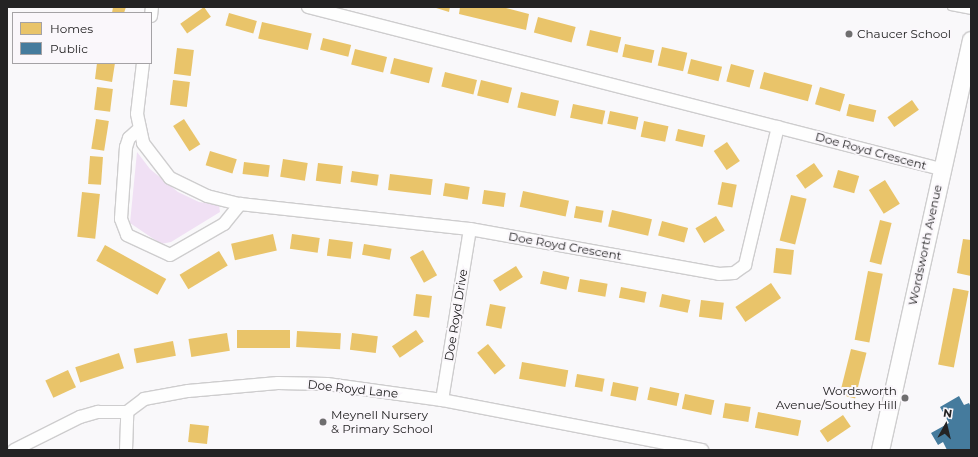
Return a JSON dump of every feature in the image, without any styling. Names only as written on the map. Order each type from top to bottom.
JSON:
[{"type":"street","name":"Doe Royd Crescent","points":[[308,7],[941,169]]},
{"type":"street","name":"Wordsworth Avenue","points":[[880,450],[941,169],[971,40]]},
{"type":"street","points":[[143,64],[138,130],[129,138],[126,147],[121,219],[127,235],[170,255],[224,224],[240,204]]},
{"type":"street","name":"Doe Royd Crescent","points":[[138,130],[155,162],[170,178],[207,196],[240,204],[470,229],[719,274],[734,273],[745,265],[751,246],[778,127]]},
{"type":"street","name":"Doe Royd Drive","points":[[442,400],[470,229]]},
{"type":"street","name":"Doe Royd Lane","points":[[127,412],[132,405],[144,399],[188,390],[278,383],[334,385],[442,400],[702,450]]},
{"type":"street","points":[[14,450],[80,417],[98,412],[127,412],[126,450]]},
{"type":"lane","points":[[951,7],[971,11]]},
{"type":"shaded area","points":[[137,152],[150,169],[178,192],[199,202],[219,205],[220,212],[171,242],[161,244],[130,223]]},
{"type":"building: Homes","points":[[113,7],[126,7],[124,12],[112,12]]},
{"type":"building: Homes","points":[[204,7],[211,17],[187,33],[180,24]]},
{"type":"building: Homes","points":[[433,7],[450,7],[449,12]]},
{"type":"building: Homes","points":[[460,7],[502,7],[529,14],[526,30],[459,14]]},
{"type":"building: Homes","points":[[229,13],[257,21],[253,33],[225,25]]},
{"type":"building: Homes","points":[[538,17],[576,27],[572,43],[534,32]]},
{"type":"building: Homes","points":[[262,22],[312,33],[308,50],[258,39]]},
{"type":"building: Homes","points":[[590,30],[621,37],[618,53],[586,46]]},
{"type":"building: Homes","points":[[323,38],[351,45],[348,57],[320,50]]},
{"type":"building: Homes","points":[[625,44],[654,50],[652,63],[622,57]]},
{"type":"building: Homes","points":[[662,47],[687,53],[683,71],[658,66]]},
{"type":"building: Homes","points":[[177,48],[194,50],[191,76],[174,74]]},
{"type":"building: Homes","points":[[355,49],[387,57],[383,73],[351,65]]},
{"type":"building: Homes","points":[[394,58],[433,68],[429,83],[390,74]]},
{"type":"building: Homes","points":[[691,59],[722,67],[718,81],[687,74]]},
{"type":"building: Homes","points":[[97,64],[115,64],[112,82],[95,79]]},
{"type":"building: Homes","points":[[731,64],[754,70],[750,88],[726,81]]},
{"type":"building: Homes","points":[[445,72],[477,80],[473,95],[441,87]]},
{"type":"building: Homes","points":[[764,72],[812,85],[808,101],[760,88]]},
{"type":"building: Homes","points":[[173,80],[190,82],[187,107],[170,105]]},
{"type":"building: Homes","points":[[481,80],[512,88],[508,103],[477,96]]},
{"type":"building: Homes","points":[[97,87],[113,89],[110,112],[94,110]]},
{"type":"building: Homes","points":[[820,87],[845,94],[840,111],[815,104]]},
{"type":"building: Homes","points":[[521,92],[559,101],[555,116],[517,108]]},
{"type":"building: Homes","points":[[912,100],[919,110],[894,127],[887,117]]},
{"type":"building: Homes","points":[[573,104],[605,111],[602,125],[570,118]]},
{"type":"building: Homes","points":[[849,104],[876,110],[874,122],[846,116]]},
{"type":"building: Homes","points":[[610,111],[638,117],[636,130],[607,124]]},
{"type":"building: Homes","points":[[96,119],[109,121],[104,151],[91,149]]},
{"type":"building: Homes","points":[[184,119],[200,144],[189,151],[173,126]]},
{"type":"building: Homes","points":[[644,121],[668,126],[665,142],[641,137]]},
{"type":"building: Homes","points":[[678,129],[705,135],[703,147],[675,141]]},
{"type":"building: Homes","points":[[727,142],[740,161],[727,170],[714,151]]},
{"type":"building: Homes","points":[[210,151],[237,159],[232,174],[206,165]]},
{"type":"building: Homes","points":[[90,156],[103,157],[101,185],[88,184]]},
{"type":"building: Homes","points":[[283,159],[308,163],[305,181],[280,177]]},
{"type":"building: Homes","points":[[244,162],[270,165],[268,177],[243,174]]},
{"type":"building: Homes","points":[[318,163],[343,166],[341,184],[316,181]]},
{"type":"building: Homes","points":[[814,163],[823,176],[805,189],[796,176]]},
{"type":"building: Homes","points":[[838,170],[859,176],[854,193],[833,187]]},
{"type":"building: Homes","points":[[352,171],[379,175],[377,186],[350,182]]},
{"type":"building: Homes","points":[[390,174],[433,179],[431,195],[388,190]]},
{"type":"building: Homes","points":[[885,180],[900,204],[884,214],[869,190]]},
{"type":"building: Homes","points":[[722,182],[737,185],[732,207],[718,205]]},
{"type":"building: Homes","points":[[445,183],[470,187],[468,200],[443,196]]},
{"type":"building: Homes","points":[[484,190],[506,193],[504,207],[482,204]]},
{"type":"building: Homes","points":[[523,191],[569,201],[566,216],[520,207]]},
{"type":"building: Homes","points":[[82,192],[100,194],[95,239],[77,237]]},
{"type":"building: Homes","points":[[791,195],[807,199],[795,244],[780,241]]},
{"type":"building: Homes","points":[[576,206],[604,211],[601,223],[574,218]]},
{"type":"building: Homes","points":[[612,210],[652,219],[648,236],[608,227]]},
{"type":"building: Homes","points":[[716,216],[725,231],[704,243],[695,228]]},
{"type":"building: Homes","points":[[880,220],[892,223],[881,265],[870,262]]},
{"type":"building: Homes","points":[[662,221],[688,228],[684,242],[658,235]]},
{"type":"building: Homes","points":[[273,234],[277,251],[235,260],[231,244]]},
{"type":"building: Homes","points":[[292,234],[320,238],[318,253],[290,249]]},
{"type":"building: Homes","points":[[329,239],[353,242],[351,259],[327,256]]},
{"type":"building: Homes","points":[[963,239],[971,240],[971,276],[957,273]]},
{"type":"building: Homes","points":[[364,244],[392,249],[390,260],[362,255]]},
{"type":"building: Homes","points":[[105,245],[166,279],[157,295],[96,261]]},
{"type":"building: Homes","points":[[776,248],[794,250],[791,275],[773,273]]},
{"type":"building: Homes","points":[[423,250],[437,275],[424,283],[410,257]]},
{"type":"building: Homes","points":[[219,251],[228,266],[188,289],[180,275]]},
{"type":"building: Homes","points":[[516,266],[523,277],[500,291],[493,280]]},
{"type":"building: Homes","points":[[543,271],[569,277],[566,290],[540,284]]},
{"type":"building: Homes","points":[[868,271],[883,274],[869,343],[855,340]]},
{"type":"building: Homes","points":[[580,279],[608,284],[605,297],[578,292]]},
{"type":"building: Homes","points":[[771,283],[781,298],[745,322],[735,307]]},
{"type":"building: Homes","points":[[621,287],[647,292],[644,303],[619,298]]},
{"type":"building: Homes","points":[[953,288],[969,291],[954,368],[938,365]]},
{"type":"building: Homes","points":[[416,294],[432,296],[429,318],[413,316]]},
{"type":"building: Homes","points":[[662,294],[690,300],[688,313],[659,307]]},
{"type":"building: Homes","points":[[701,300],[724,303],[722,320],[699,317]]},
{"type":"building: Homes","points":[[490,304],[506,307],[502,329],[486,326]]},
{"type":"building: Homes","points":[[237,330],[290,330],[290,348],[237,348]]},
{"type":"building: Homes","points":[[416,330],[424,342],[400,358],[392,346]]},
{"type":"building: Homes","points":[[297,331],[341,333],[340,349],[296,347]]},
{"type":"building: Homes","points":[[227,333],[230,351],[191,357],[188,339]]},
{"type":"building: Homes","points":[[352,333],[378,336],[376,353],[350,350]]},
{"type":"building: Homes","points":[[173,341],[176,356],[137,363],[134,349]]},
{"type":"building: Homes","points":[[488,344],[506,366],[495,375],[477,353]]},
{"type":"building: Homes","points":[[851,349],[867,353],[855,398],[840,395]]},
{"type":"building: Homes","points":[[119,353],[124,368],[80,382],[75,367]]},
{"type":"building: Homes","points":[[522,362],[568,370],[565,387],[519,379]]},
{"type":"building: Homes","points":[[68,370],[76,387],[53,398],[45,381]]},
{"type":"building: Homes","points":[[577,374],[605,379],[602,392],[575,387]]},
{"type":"building: Homes","points":[[613,382],[639,387],[636,401],[610,396]]},
{"type":"building: Homes","points":[[650,387],[679,393],[677,406],[647,400]]},
{"type":"building: Homes","points":[[685,394],[714,400],[711,415],[682,409]]},
{"type":"building: Homes","points":[[725,403],[751,407],[748,422],[723,418]]},
{"type":"building: Homes","points":[[758,412],[801,420],[798,436],[755,428]]},
{"type":"building: Homes","points":[[843,415],[851,427],[828,442],[820,431]]},
{"type":"building: Homes","points":[[190,424],[209,426],[207,444],[188,442]]},
{"type":"building: Public","points":[[959,396],[964,405],[969,403],[971,407],[971,450],[947,450],[943,442],[938,445],[931,433],[949,423],[940,407]]},
{"type":"place","name":"Chaucer School","points":[[849,34]]},
{"type":"place","name":"Wordsworth Avenue/Southey Hill","points":[[905,398]]},
{"type":"place","name":"Meynell Nursery & Primary School","points":[[323,422]]}]
